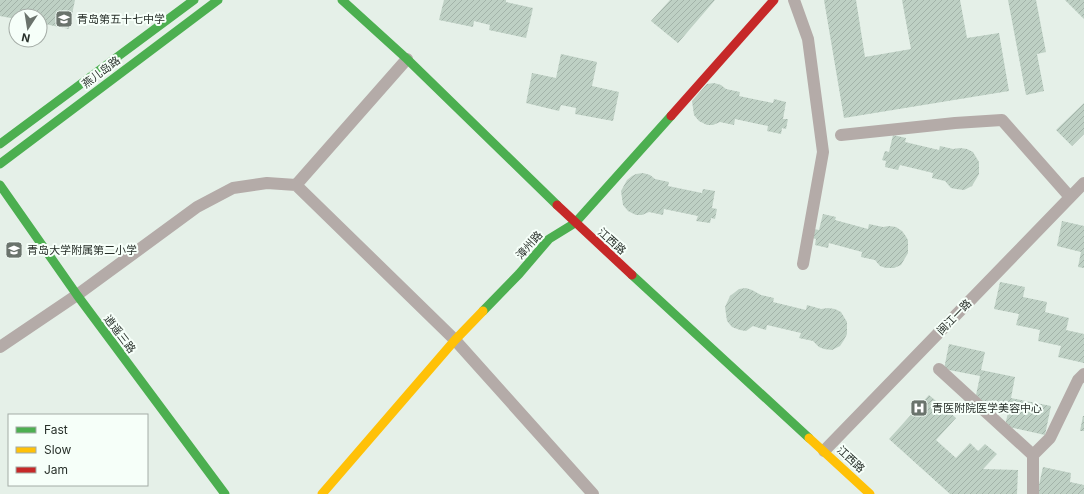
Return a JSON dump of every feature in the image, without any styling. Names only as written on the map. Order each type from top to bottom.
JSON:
[{"type":"main road","name":"燕儿岛路","points":[[0,144],[194,0]]},
{"type":"main road","name":"燕儿岛路","points":[[0,164],[218,0]]},
{"type":"main road","name":"江西路","points":[[342,0],[407,59],[575,223],[870,494]]},
{"type":"main road","name":"漳州路","points":[[322,494],[455,340],[519,274],[549,239],[575,223],[774,0]]},
{"type":"main road","name":"逍遥三路","points":[[0,185],[76,295],[225,494]]},
{"type":"street","points":[[794,0],[808,39],[823,152],[803,264]]},
{"type":"street","points":[[296,185],[407,59]]},
{"type":"street","points":[[841,135],[955,122],[1002,120],[1070,198]]},
{"type":"street","points":[[0,347],[76,295],[197,207],[233,188],[267,183],[296,185],[455,340],[593,494]]},
{"type":"street","name":"闽江一路","points":[[824,451],[1084,183]]},
{"type":"street","points":[[939,369],[1033,455]]},
{"type":"street","points":[[1033,494],[1033,455],[1050,438],[1078,380],[1084,374]]},
{"type":"building","points":[[0,0],[75,0],[69,29],[48,25],[48,8],[8,8],[8,18],[0,16]]},
{"type":"building","points":[[444,0],[506,0],[506,2],[533,8],[526,38],[489,30],[490,25],[474,21],[473,27],[439,20]]},
{"type":"building","points":[[670,0],[715,0],[678,43],[651,21]]},
{"type":"building","points":[[824,0],[856,0],[865,57],[911,49],[902,0],[960,0],[967,38],[999,33],[1009,91],[844,118]]},
{"type":"building","points":[[1008,0],[1036,0],[1046,52],[1037,54],[1044,91],[1026,95]]},
{"type":"building","points":[[1065,0],[1084,0],[1084,19]]},
{"type":"building","points":[[561,54],[597,62],[592,86],[619,92],[613,121],[575,114],[576,108],[561,105],[559,111],[526,103],[532,73],[556,78]]},
{"type":"building","points":[[714,83],[721,85],[726,89],[740,92],[739,96],[773,103],[774,99],[786,102],[783,119],[788,119],[786,129],[782,128],[781,134],[767,131],[768,126],[735,119],[734,125],[720,122],[713,125],[707,125],[699,121],[694,115],[692,101],[707,84]]},
{"type":"building","points":[[1084,103],[1084,134],[1072,146],[1056,130]]},
{"type":"building","points":[[893,135],[906,138],[905,142],[939,150],[940,146],[953,149],[967,149],[973,152],[979,162],[979,174],[972,186],[964,190],[951,188],[945,181],[932,178],[933,173],[900,165],[898,170],[885,167],[886,161],[882,160],[885,151],[889,152]]},
{"type":"building","points":[[643,173],[650,175],[655,179],[669,182],[668,186],[702,193],[703,189],[715,191],[712,208],[717,209],[715,219],[711,218],[710,223],[696,221],[698,216],[664,209],[663,215],[649,212],[642,215],[636,215],[628,211],[623,205],[621,191],[627,180],[636,174]]},
{"type":"building","points":[[823,214],[836,217],[835,220],[868,229],[869,224],[883,227],[896,227],[902,231],[908,240],[908,253],[901,265],[894,268],[886,268],[880,266],[875,260],[861,257],[862,252],[829,243],[828,248],[815,245],[816,239],[812,238],[814,229],[819,230]]},
{"type":"building","points":[[1062,221],[1084,226],[1084,268],[1078,267],[1081,252],[1057,246]]},
{"type":"building","points":[[1000,282],[1025,287],[1023,297],[1047,302],[1045,312],[1069,318],[1066,330],[1084,334],[1084,363],[1058,357],[1061,346],[1038,341],[1040,330],[1016,325],[1019,314],[994,309]]},
{"type":"building","points":[[746,288],[761,295],[774,298],[773,302],[806,310],[807,305],[821,309],[835,309],[841,312],[847,322],[847,334],[840,346],[832,350],[819,347],[813,341],[799,338],[801,333],[767,325],[766,330],[753,326],[746,331],[732,327],[727,321],[725,307],[730,296],[739,289]]},
{"type":"building","points":[[949,344],[985,352],[981,370],[1015,377],[1011,398],[1051,406],[1045,435],[1005,426],[1009,408],[975,400],[980,376],[944,369]]},
{"type":"building","points":[[929,395],[956,418],[936,440],[956,458],[970,443],[978,451],[985,444],[997,454],[983,469],[1018,470],[1017,494],[950,494],[889,439]]},
{"type":"building","points":[[1083,416],[1084,431],[1080,431]]},
{"type":"building","points":[[1043,467],[1071,473],[1070,482],[1084,485],[1084,494],[1037,494]]},
{"type":"traffic: fast","points":[[0,144],[194,0]]},
{"type":"traffic: fast","points":[[0,164],[218,0]]},
{"type":"traffic: fast","points":[[342,0],[407,59],[557,205]]},
{"type":"traffic: fast","points":[[483,311],[519,274],[549,239],[575,223],[671,116]]},
{"type":"traffic: fast","points":[[0,185],[77,295],[225,494]]},
{"type":"traffic: fast","points":[[632,275],[809,438]]},
{"type":"traffic: slow","points":[[322,494],[455,340],[483,311]]},
{"type":"traffic: slow","points":[[809,438],[870,494]]},
{"type":"traffic: jam","points":[[671,116],[774,0]]},
{"type":"traffic: jam","points":[[557,205],[632,275]]},
{"type":"place","name":"青岛第五十七中学","points":[[64,19]]},
{"type":"place","name":"青岛大学附属第二小学","points":[[14,250]]},
{"type":"place","name":"青医附院医学美容中心","points":[[919,408]]}]
